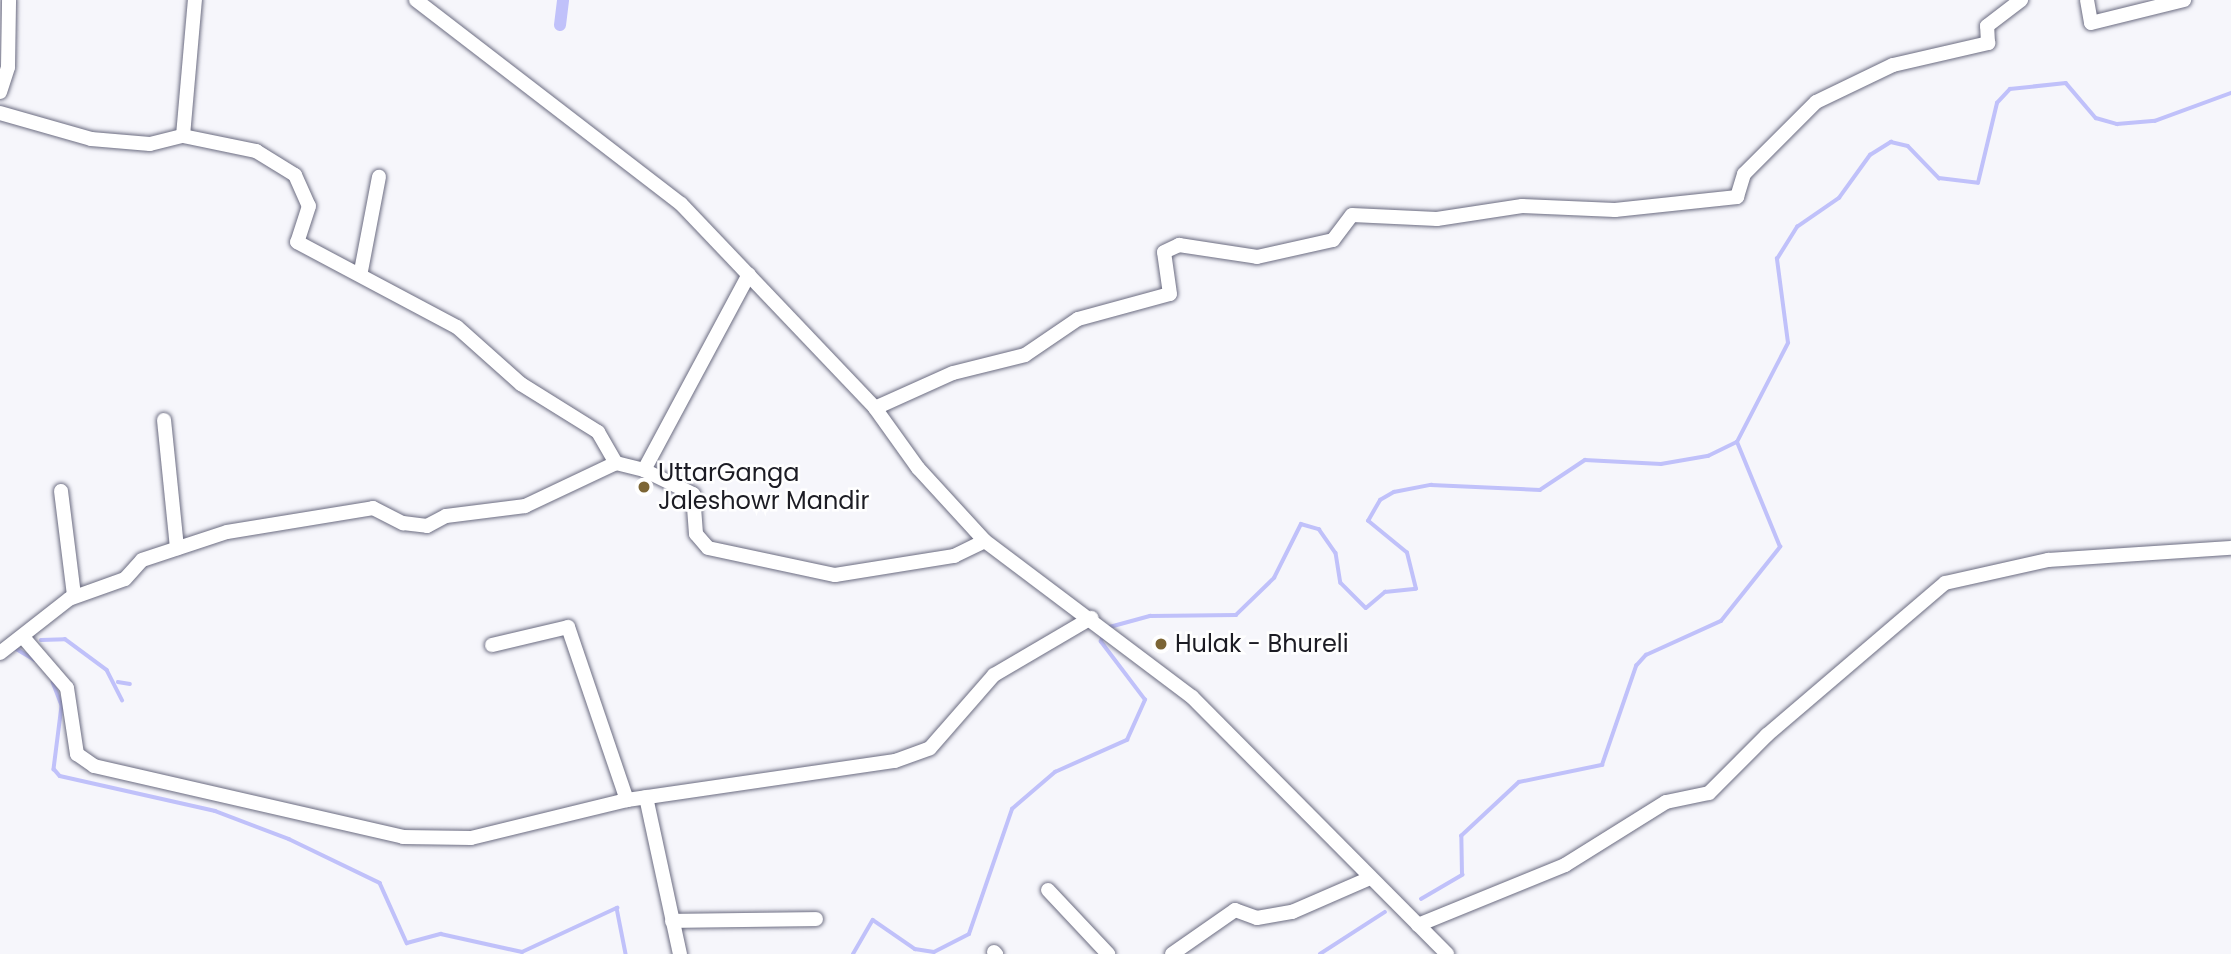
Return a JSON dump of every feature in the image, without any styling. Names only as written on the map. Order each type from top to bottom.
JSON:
[{"type":"street","points":[[0,92],[8,66],[9,0]]},
{"type":"street","points":[[183,136],[195,0]]},
{"type":"street","points":[[416,0],[681,204],[876,408],[918,468],[985,541],[1093,619],[1192,697],[1368,879],[1447,954]]},
{"type":"street","points":[[876,408],[940,378],[1025,355],[1078,319],[1170,294],[1164,252],[1179,244],[1257,257],[1333,240],[1352,215],[1437,219],[1522,206],[1615,211],[1737,197],[1744,174],[1816,102],[1893,65],[1988,43],[1987,26],[2021,0]]},
{"type":"street","points":[[2087,0],[2091,23],[2184,0]]},
{"type":"street","points":[[0,113],[91,139],[150,144],[183,136],[256,151],[295,175],[309,206],[297,242],[361,271],[457,327],[521,384],[598,432],[616,463]]},
{"type":"street","points":[[361,271],[379,177]]},
{"type":"street","points":[[644,470],[749,274]]},
{"type":"street","points":[[164,420],[177,548]]},
{"type":"street","points":[[0,653],[74,596],[125,579],[142,560],[177,548],[337,509],[373,508],[404,523],[427,526],[446,516],[525,506],[616,463],[644,470],[693,495],[696,534],[708,548],[835,575],[954,556],[985,541]]},
{"type":"street","points":[[61,491],[74,596]]},
{"type":"street","points":[[1418,925],[1565,865],[1666,802],[1709,793],[1767,734],[1945,583],[2048,560],[2231,548]]},
{"type":"street","points":[[18,640],[67,688],[77,754],[134,778],[403,837],[471,838],[627,800],[895,761],[930,748],[994,675],[1093,619]]},
{"type":"street","points":[[492,645],[568,627],[627,800]]},
{"type":"street","points":[[646,797],[680,954]]},
{"type":"street","points":[[1172,954],[1235,910],[1257,918],[1292,912],[1368,879]]},
{"type":"street","points":[[1048,890],[1108,954]]},
{"type":"street","points":[[672,921],[816,919]]},
{"type":"waterway","points":[[560,25],[563,0]]},
{"type":"waterway","points":[[1106,628],[1150,616],[1236,615],[1274,578],[1301,524],[1319,529],[1336,553],[1341,583],[1366,608],[1385,592],[1416,589],[1407,553],[1368,521],[1380,500],[1394,492],[1431,485],[1540,490],[1585,460],[1661,464],[1708,456],[1737,442],[1788,343],[1777,259],[1797,227],[1839,198],[1870,155],[1891,142],[1908,146],[1939,178],[1978,183],[1997,103],[2010,89],[2066,83],[2096,118],[2117,124],[2155,121],[2231,93]]},
{"type":"waterway","points":[[1421,899],[1462,875],[1461,836],[1519,782],[1602,765],[1636,666],[1646,655],[1721,621],[1780,547],[1737,442]]},
{"type":"waterway","points":[[853,954],[873,920],[915,949],[934,952],[969,934],[1012,809],[1055,772],[1127,740],[1145,700],[1101,642],[1103,635]]},
{"type":"waterway","points":[[41,640],[65,639],[107,670],[122,700]]},
{"type":"waterway","points":[[15,648],[35,660]]},
{"type":"waterway","points":[[53,682],[62,706],[54,769],[60,776],[215,811],[289,839],[380,883],[407,943],[441,934],[522,952],[617,908],[626,954]]},
{"type":"waterway","points":[[118,682],[130,684]]},
{"type":"waterway","points":[[1320,954],[1385,912]]},
{"type":"place","name":"UttarGanga Jaleshowr Mandir","points":[[644,487]]},
{"type":"place","name":"Hulak - Bhureli","points":[[1161,644]]}]
